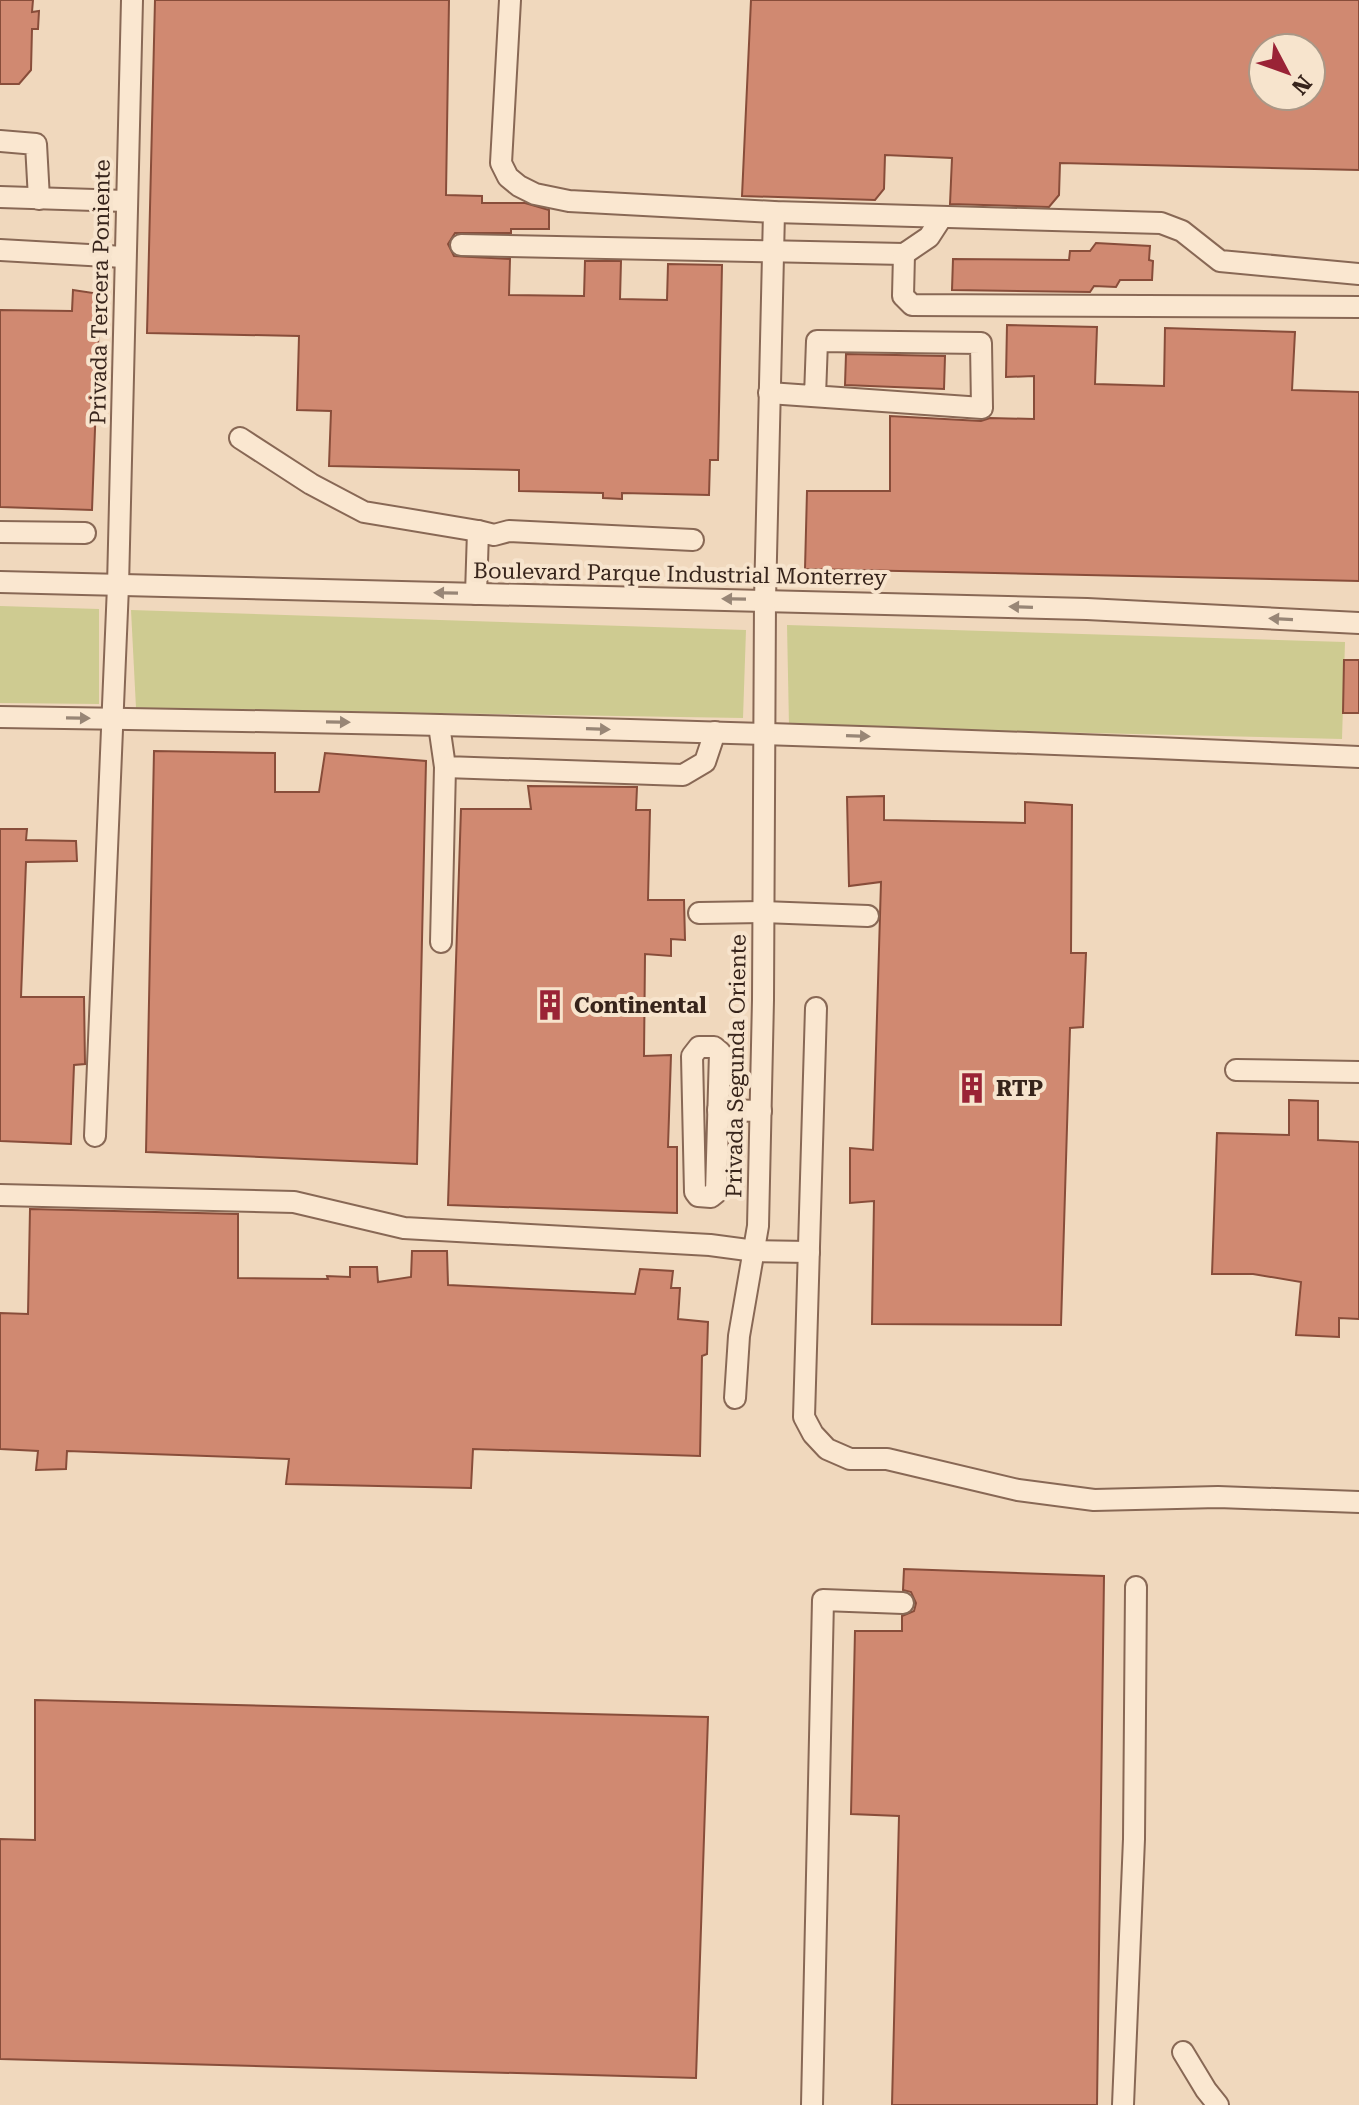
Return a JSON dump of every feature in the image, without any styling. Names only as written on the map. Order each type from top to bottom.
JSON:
[{"type":"street","name":"Privada Tercera Poniente","points":[[95,1136],[118,586],[132,0]]},
{"type":"street","points":[[510,0],[501,163],[508,177],[535,194],[569,201],[774,212],[1161,223],[1182,231],[1220,261],[1359,274]]},
{"type":"street","points":[[0,141],[36,144],[39,199]]},
{"type":"street","points":[[0,197],[126,201]]},
{"type":"street","name":"Privada Segunda Oriente","points":[[735,1398],[739,1336],[755,1251],[761,1111],[765,600],[774,212]]},
{"type":"street","points":[[461,245],[904,254],[929,237],[942,217]]},
{"type":"street","points":[[0,250],[124,257]]},
{"type":"street","points":[[904,254],[903,296],[912,305],[1359,307]]},
{"type":"street","points":[[769,393],[982,408],[981,343],[817,341],[815,396]]},
{"type":"street","points":[[240,438],[311,484],[364,512],[494,535],[509,531],[693,540]]},
{"type":"street","points":[[476,594],[478,531]]},
{"type":"street","points":[[0,532],[85,533]]},
{"type":"street","name":"Boulevard Parque Industrial Monterrey","points":[[0,582],[1087,609],[1359,623]]},
{"type":"street","points":[[0,717],[715,732],[1359,757]]},
{"type":"street","points":[[439,725],[445,767],[441,942]]},
{"type":"street","points":[[445,767],[683,775],[705,762],[715,732]]},
{"type":"street","points":[[699,913],[868,916]]},
{"type":"street","points":[[816,1008],[804,1417],[813,1434],[827,1449],[850,1459],[887,1459],[1018,1490],[1094,1500],[1218,1497],[1359,1502]]},
{"type":"street","points":[[699,1047],[714,1047],[720,1052],[718,1110],[716,1193],[711,1197],[698,1196],[694,1190],[692,1056],[699,1047]]},
{"type":"street","points":[[1236,1070],[1359,1072]]},
{"type":"street","points":[[718,1110],[761,1111]]},
{"type":"street","points":[[0,1195],[294,1202],[404,1228],[809,1252]]},
{"type":"street","points":[[1123,2105],[1134,1839],[1136,1587]]},
{"type":"street","points":[[812,2105],[823,1600],[903,1603]]},
{"type":"street","points":[[1183,2052],[1218,2105]]},
{"type":"shaded area","points":[[0,606],[99,609],[99,704],[0,703]]},
{"type":"shaded area","points":[[131,610],[746,630],[743,718],[136,708]]},
{"type":"shaded area","points":[[787,625],[1345,642],[1342,739],[789,726]]},
{"type":"building","points":[[0,0],[33,0],[32,12],[39,11],[38,29],[32,29],[31,70],[19,84],[0,84]]},
{"type":"building","points":[[155,0],[449,0],[446,195],[482,196],[482,203],[525,203],[549,210],[549,229],[455,233],[448,244],[454,256],[510,259],[509,295],[584,296],[585,261],[621,261],[620,299],[667,300],[668,264],[722,265],[718,460],[710,460],[709,495],[622,493],[622,499],[603,498],[603,493],[519,491],[519,470],[329,466],[331,411],[297,410],[299,336],[147,333]]},
{"type":"building","points":[[751,0],[1359,0],[1359,170],[1060,163],[1059,195],[1049,207],[950,204],[952,158],[885,155],[884,189],[875,200],[742,196]]},
{"type":"building","points":[[1096,243],[1150,246],[1152,280],[1120,280],[1116,287],[1094,286],[1090,292],[952,290],[953,259],[1069,260],[1070,251],[1090,251]]},
{"type":"building","points":[[73,290],[100,294],[92,510],[0,507],[0,310],[72,311]]},
{"type":"building","points":[[1007,325],[1097,327],[1095,384],[1164,386],[1165,328],[1295,332],[1292,390],[1359,392],[1359,581],[805,569],[807,491],[890,491],[890,416],[981,421],[990,418],[1034,419],[1034,376],[1006,377]]},
{"type":"building","points":[[846,354],[945,356],[944,389],[845,385]]},
{"type":"building","points":[[1344,660],[1359,660],[1359,713],[1343,713]]},
{"type":"building","points":[[154,751],[275,753],[275,792],[319,792],[325,753],[426,761],[417,1164],[146,1152]]},
{"type":"building","name":"Continental","points":[[528,786],[637,787],[636,810],[650,810],[648,900],[684,900],[685,940],[671,939],[671,956],[645,954],[644,1056],[671,1055],[668,1147],[677,1147],[677,1213],[448,1205],[461,809],[531,809]]},
{"type":"building","name":"RTP","points":[[884,796],[884,820],[1025,823],[1025,802],[1072,805],[1071,953],[1086,953],[1083,1027],[1070,1028],[1061,1325],[872,1324],[874,1201],[850,1203],[850,1148],[873,1150],[881,882],[849,886],[847,797]]},
{"type":"building","points":[[0,829],[27,829],[26,840],[76,841],[77,861],[26,862],[21,997],[84,997],[85,1064],[74,1065],[71,1144],[0,1141]]},
{"type":"building","points":[[1289,1100],[1318,1101],[1318,1140],[1359,1142],[1359,1319],[1339,1318],[1339,1337],[1296,1335],[1301,1282],[1253,1274],[1212,1274],[1217,1133],[1289,1135]]},
{"type":"building","points":[[30,1209],[238,1214],[238,1278],[350,1277],[350,1267],[377,1267],[378,1282],[411,1277],[412,1251],[447,1251],[448,1285],[635,1294],[640,1269],[673,1271],[671,1288],[680,1288],[678,1319],[708,1322],[707,1354],[702,1356],[700,1456],[473,1449],[471,1488],[286,1484],[289,1459],[67,1451],[66,1469],[36,1470],[38,1451],[0,1449],[0,1313],[28,1314]]},
{"type":"building","points":[[904,1569],[1104,1576],[1097,2105],[892,2105],[899,1816],[851,1814],[855,1631],[902,1631],[902,1616],[914,1611],[916,1603],[911,1592],[903,1590]]},
{"type":"building","points":[[35,1700],[708,1717],[696,2078],[0,2059],[0,1839],[35,1840]]},
{"type":"place","name":"Continental","points":[[550,1005]]},
{"type":"place","name":"RTP","points":[[972,1088]]}]
